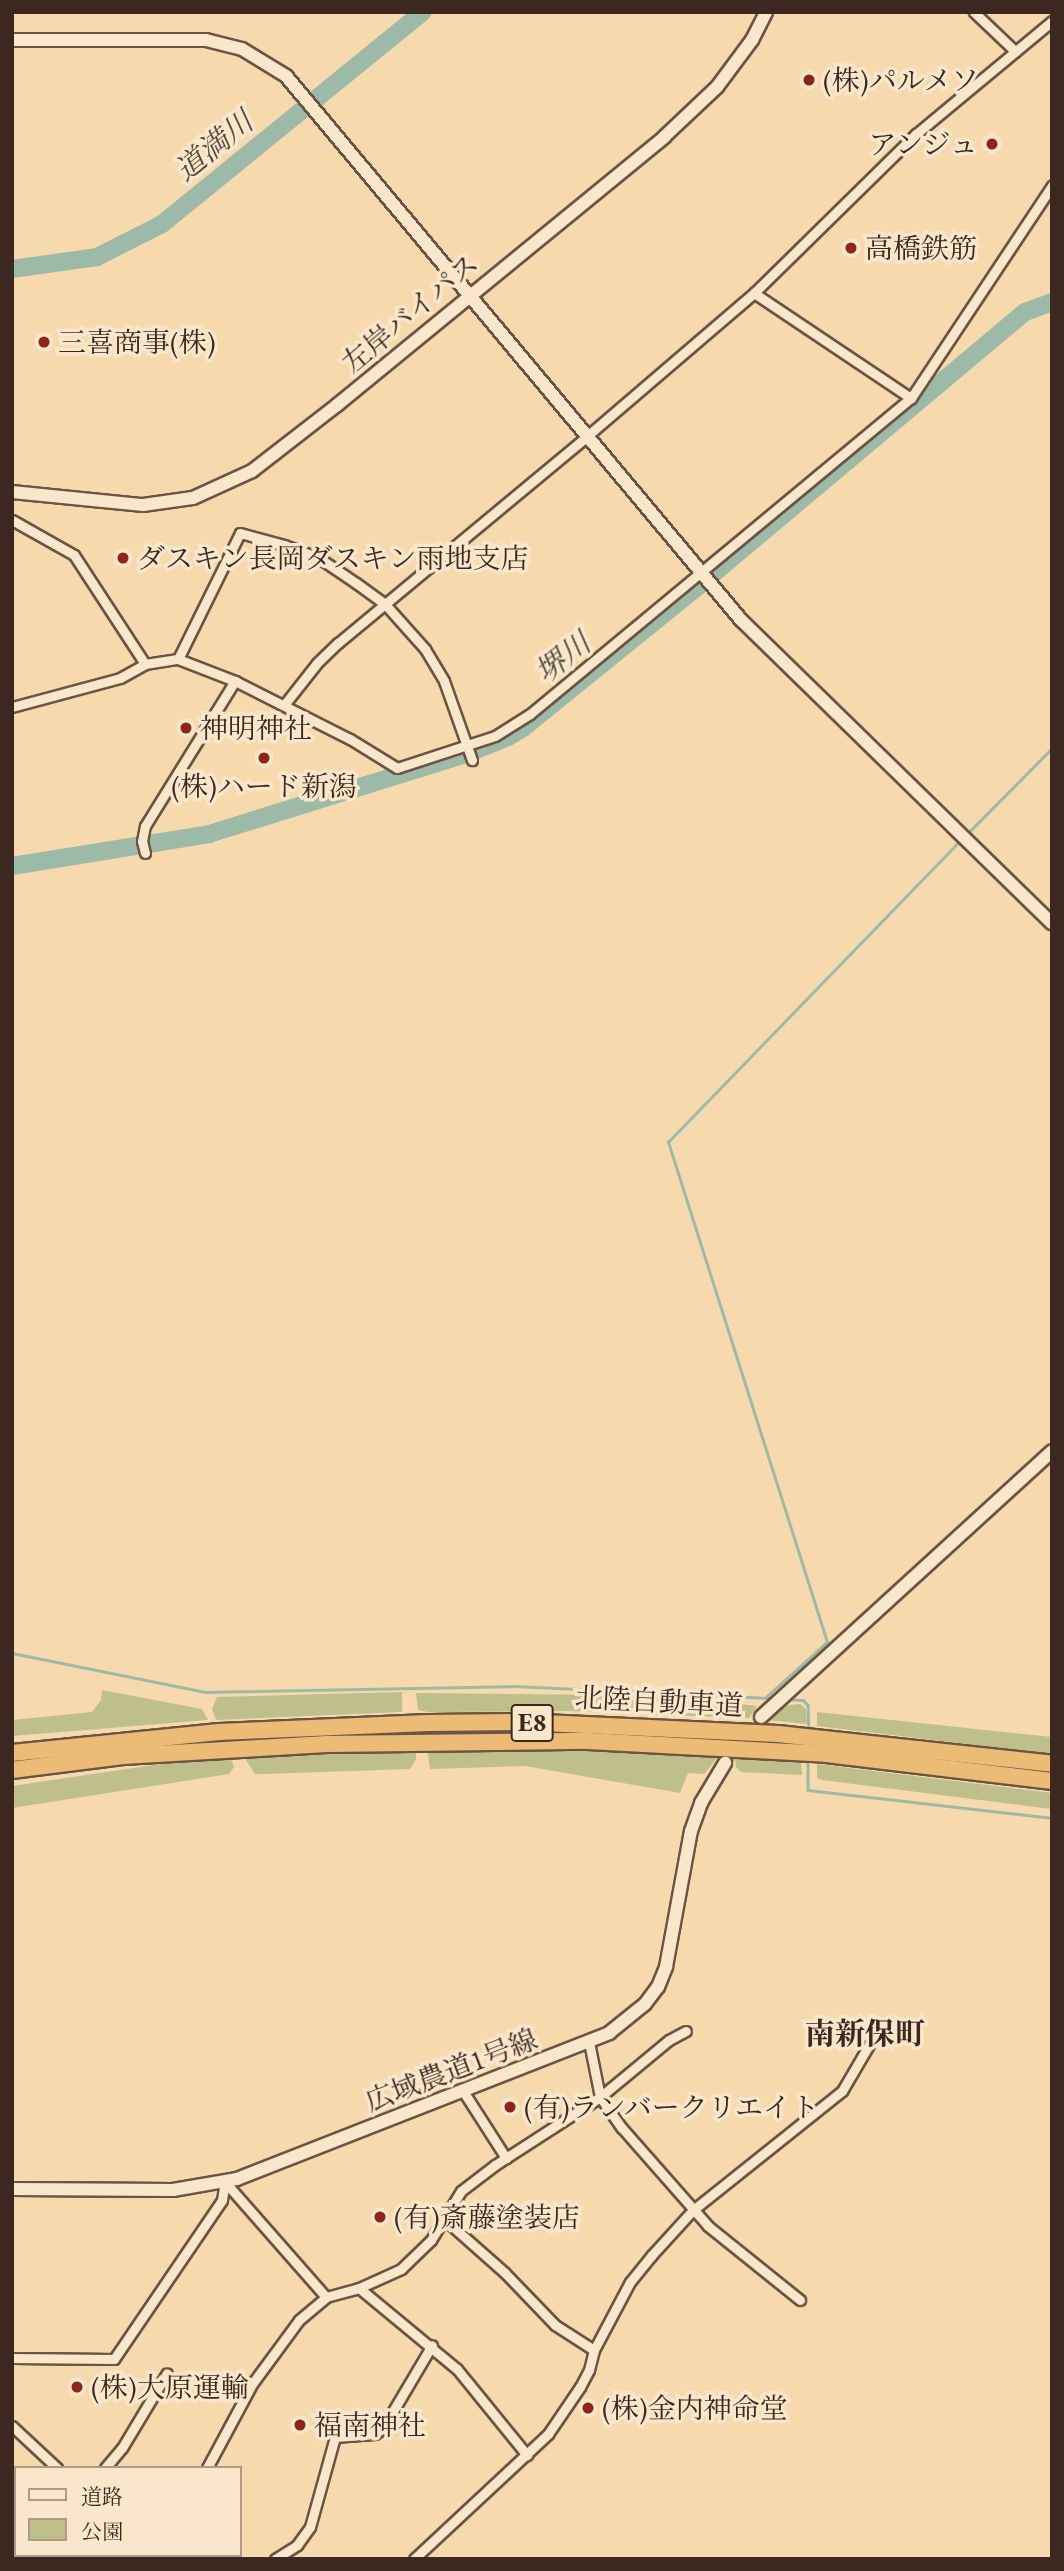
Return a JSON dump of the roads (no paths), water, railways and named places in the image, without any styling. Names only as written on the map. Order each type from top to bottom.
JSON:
[{"type":"highway","name":"北陸自動車道","points":[[12,1753],[219,1731],[414,1723],[522,1723],[778,1734],[1052,1764]]},
{"type":"highway","name":"北陸自動車道","points":[[12,1770],[123,1756],[327,1744],[575,1741],[812,1753],[1052,1781]]},
{"type":"street","name":"左岸バイパス","points":[[12,492],[143,505],[207,494],[272,457],[692,112],[736,63],[766,12]]},
{"type":"street","points":[[974,12],[1015,51]]},
{"type":"street","points":[[284,705],[317,663],[384,603],[586,437],[754,293],[897,151],[1052,21]]},
{"type":"street","points":[[12,40],[206,40],[258,56],[280,71],[323,116],[586,437],[741,620],[1052,923]]},
{"type":"street","points":[[12,707],[120,678],[145,664],[178,659],[235,681],[284,705],[397,768],[495,736],[519,723],[911,398],[1052,186]]},
{"type":"street","points":[[754,293],[911,398]]},
{"type":"street","points":[[12,520],[74,555],[145,664]]},
{"type":"street","points":[[178,659],[240,533],[319,558],[384,603],[433,661],[444,681],[472,760]]},
{"type":"street","points":[[145,853],[142,841],[145,826],[235,681]]},
{"type":"street","points":[[761,1717],[1052,1451]]},
{"type":"street","name":"広域農道1号線","points":[[12,2189],[173,2190],[225,2182],[589,2042],[629,2019],[658,1987],[666,1967],[691,1831],[701,1803],[725,1763]]},
{"type":"street","points":[[208,2466],[243,2400],[284,2337],[326,2297],[359,2288],[401,2269],[431,2240],[461,2192],[506,2158],[600,2097],[669,2040],[685,2031]]},
{"type":"street","points":[[589,2042],[600,2097],[622,2128],[692,2210],[800,2300]]},
{"type":"street","points":[[414,2559],[548,2434],[589,2370],[594,2350],[630,2283],[692,2210],[842,2091],[869,2045]]},
{"type":"street","points":[[463,2091],[506,2158]]},
{"type":"street","points":[[225,2182],[326,2297]]},
{"type":"street","points":[[12,2358],[114,2359],[222,2200],[225,2182]]},
{"type":"street","points":[[444,2219],[505,2273],[555,2325],[594,2350]]},
{"type":"street","points":[[359,2288],[432,2345],[474,2387],[527,2455]]},
{"type":"street","points":[[275,2559],[297,2545],[310,2527],[335,2437],[375,2434],[383,2428],[432,2345]]},
{"type":"street","points":[[107,2466],[122,2448],[167,2373]]},
{"type":"street","points":[[12,2426],[55,2466]]},
{"type":"waterway","name":"道満川","points":[[12,269],[97,257],[162,224],[423,12]]},
{"type":"waterway","name":"堺川","points":[[12,866],[209,834],[469,753],[508,737],[523,728],[702,583],[1025,312],[1052,302]]},
{"type":"waterway","points":[[966,835],[1052,748]]},
{"type":"waterway","points":[[765,1698],[827,1642],[668,1142],[961,840]]},
{"type":"waterway","points":[[12,1653],[205,1692],[514,1686],[773,1698]]},
{"type":"waterway","points":[[787,1699],[803,1700],[808,1705],[809,1731]]},
{"type":"waterway","points":[[808,1759],[808,1790],[1052,1818]]},
{"type":"tunnel","points":[[725,1763],[761,1717]]},
{"type":"place","name":"(株)パルメソ","points":[[809,80]]},
{"type":"place","name":"アンジュ","points":[[992,144]]},
{"type":"place","name":"高橋鉄筋","points":[[851,248]]},
{"type":"place","name":"三喜商事(株)","points":[[44,342]]},
{"type":"place","name":"ダスキン長岡ダスキン雨地支店","points":[[123,558]]},
{"type":"place","name":"神明神社","points":[[186,728]]},
{"type":"place","name":"(株)ハード新潟","points":[[264,758]]},
{"type":"place","name":"(有)ランバークリエイト","points":[[510,2107]]},
{"type":"place","name":"(有)斎藤塗装店","points":[[380,2217]]},
{"type":"place","name":"(株)大原運輸","points":[[77,2387]]},
{"type":"place","name":"(株)金内神命堂","points":[[588,2408]]},
{"type":"place","name":"福南神社","points":[[300,2425]]},
{"type":"district","name":"南新保町","points":[[865,2034]]}]
